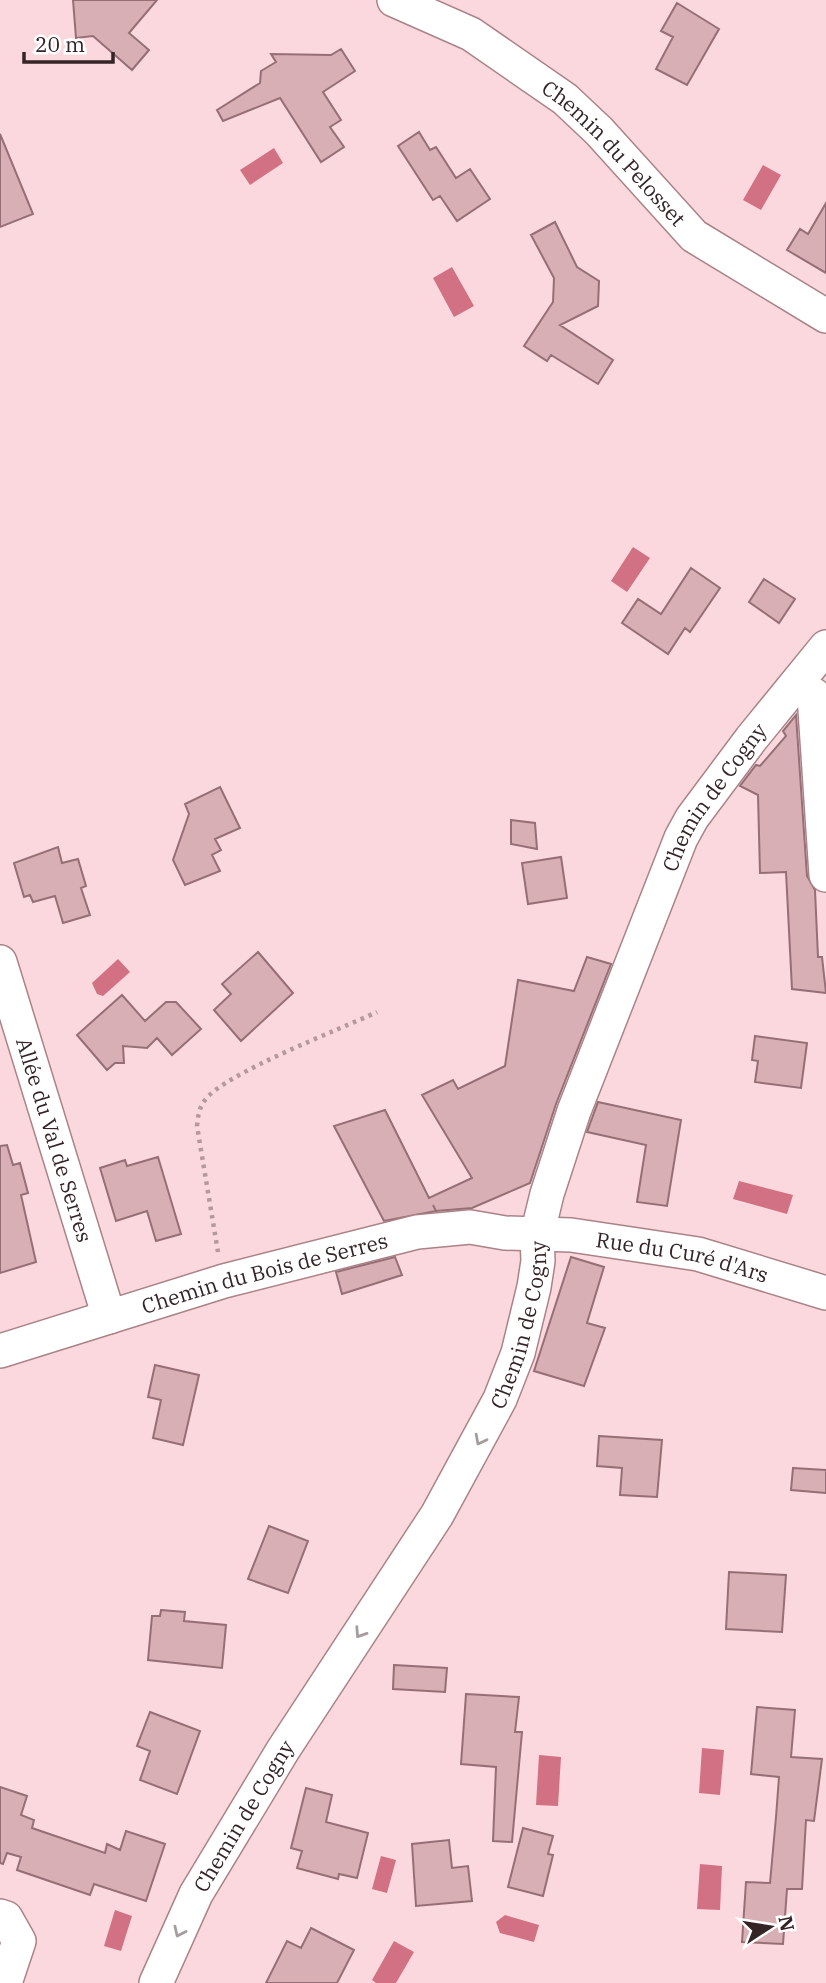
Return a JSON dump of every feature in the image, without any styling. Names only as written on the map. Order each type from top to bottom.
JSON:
[{"type":"street","name":"Chemin du Pelosset","points":[[394,0],[471,34],[565,99],[599,131],[694,236],[826,316]]},
{"type":"street","name":"Chemin de Cogny","points":[[156,1983],[201,1887],[283,1750],[407,1562],[476,1448],[518,1353],[538,1261],[537,1235],[574,1111],[681,838],[692,818],[751,739],[813,694],[826,647]]},
{"type":"street","points":[[813,694],[826,875]]},
{"type":"street","name":"Allée du Val de Serres","points":[[0,962],[108,1317]]},
{"type":"street","name":"Chemin du Bois de Serres","points":[[0,1351],[224,1281],[417,1232],[470,1227],[537,1235]]},
{"type":"street","name":"Rue du Curé d'Ars","points":[[537,1235],[570,1235],[698,1254],[826,1293]]},
{"type":"street","points":[[0,1916],[6,1917],[19,1941],[5,1983]]},
{"type":"path","points":[[224,1281],[197,1126],[199,1111],[206,1099],[245,1072],[377,1012]]},
{"type":"shaded area","points":[[274,148],[283,163],[250,185],[240,170]]},
{"type":"shaded area","points":[[763,165],[781,175],[761,210],[743,200]]},
{"type":"shaded area","points":[[452,267],[474,306],[454,317],[433,278]]},
{"type":"shaded area","points":[[633,547],[650,558],[627,592],[611,581]]},
{"type":"shaded area","points":[[118,959],[130,972],[103,996],[97,994],[92,983]]},
{"type":"shaded area","points":[[739,1181],[793,1195],[787,1214],[733,1199]]},
{"type":"shaded area","points":[[702,1748],[724,1750],[720,1795],[699,1793]]},
{"type":"shaded area","points":[[539,1755],[561,1757],[558,1806],[536,1805]]},
{"type":"shaded area","points":[[381,1856],[396,1860],[387,1893],[372,1889]]},
{"type":"shaded area","points":[[700,1864],[722,1866],[720,1910],[697,1909]]},
{"type":"shaded area","points":[[115,1910],[132,1916],[121,1951],[104,1946]]},
{"type":"shaded area","points":[[505,1915],[539,1925],[534,1942],[500,1933],[496,1922]]},
{"type":"shaded area","points":[[394,1941],[414,1952],[396,1983],[376,1983],[372,1980]]},
{"type":"building","points":[[73,0],[157,0],[129,33],[149,50],[132,70],[93,36],[76,38]]},
{"type":"building","points":[[677,3],[719,29],[687,85],[656,69],[673,37],[661,31]]},
{"type":"building","points":[[341,49],[355,71],[323,92],[341,120],[330,127],[344,147],[321,162],[280,98],[223,121],[217,110],[260,83],[261,71],[276,62],[271,54],[331,55]]},
{"type":"building","points":[[419,132],[430,150],[436,147],[456,178],[470,169],[490,199],[457,221],[440,196],[433,200],[398,146]]},
{"type":"building","points":[[0,134],[33,214],[0,227]]},
{"type":"building","points":[[826,203],[826,273],[787,250],[800,229],[808,234]]},
{"type":"building","points":[[555,222],[577,267],[599,281],[598,306],[560,325],[613,360],[598,384],[551,355],[547,361],[524,346],[553,302],[554,278],[531,235]]},
{"type":"building","points":[[691,568],[720,588],[690,632],[685,628],[668,654],[622,623],[638,599],[661,614]]},
{"type":"building","points":[[764,579],[795,599],[779,623],[749,602]]},
{"type":"building","points":[[796,715],[807,876],[815,890],[818,957],[822,957],[826,993],[792,989],[786,872],[760,873],[758,795],[740,786],[756,765],[760,766],[786,736],[783,731]]},
{"type":"building","points":[[220,787],[240,828],[215,839],[221,850],[212,855],[220,871],[185,885],[173,860],[189,814],[185,804]]},
{"type":"building","points":[[511,820],[535,823],[537,849],[511,844]]},
{"type":"building","points":[[58,847],[62,863],[78,859],[86,886],[81,888],[90,915],[63,923],[55,896],[33,902],[30,895],[24,897],[14,863]]},
{"type":"building","points":[[561,857],[567,898],[528,904],[522,863]]},
{"type":"building","points":[[258,952],[293,993],[241,1041],[214,1010],[231,994],[222,984]]},
{"type":"building","points":[[587,957],[611,964],[556,1104],[530,1183],[472,1208],[436,1211],[384,1221],[334,1126],[385,1110],[429,1198],[472,1178],[422,1095],[453,1080],[458,1089],[505,1066],[518,980],[574,991]]},
{"type":"building","points":[[122,995],[145,1021],[166,1002],[176,1002],[201,1029],[172,1055],[157,1038],[147,1048],[123,1046],[124,1063],[115,1063],[107,1070],[77,1035]]},
{"type":"building","points":[[755,1036],[807,1043],[801,1088],[755,1082],[758,1061],[752,1060]]},
{"type":"building","points":[[598,1102],[681,1120],[667,1206],[637,1202],[646,1145],[587,1132]]},
{"type":"building","points":[[7,1145],[13,1165],[20,1163],[28,1193],[21,1195],[36,1262],[0,1273],[0,1146]]},
{"type":"building","points":[[158,1157],[181,1234],[156,1241],[147,1211],[116,1221],[100,1168],[125,1160],[127,1166]]},
{"type":"building","points":[[395,1257],[402,1275],[342,1294],[336,1272]]},
{"type":"building","points":[[571,1257],[604,1267],[587,1323],[605,1328],[584,1386],[534,1371]]},
{"type":"building","points":[[155,1365],[199,1375],[183,1445],[153,1438],[161,1400],[148,1397]]},
{"type":"building","points":[[599,1436],[662,1440],[657,1497],[620,1495],[622,1468],[597,1466]]},
{"type":"building","points":[[793,1468],[826,1470],[826,1493],[791,1490]]},
{"type":"building","points":[[269,1526],[308,1541],[288,1593],[248,1579]]},
{"type":"building","points":[[729,1572],[786,1575],[782,1632],[726,1629]]},
{"type":"building","points":[[161,1610],[185,1612],[184,1621],[226,1625],[222,1668],[148,1660],[152,1616],[160,1616]]},
{"type":"building","points":[[394,1665],[447,1668],[445,1692],[393,1689]]},
{"type":"building","points":[[466,1694],[519,1697],[515,1732],[522,1732],[512,1842],[493,1841],[496,1767],[461,1764]]},
{"type":"building","points":[[757,1707],[795,1710],[791,1757],[822,1759],[814,1821],[806,1820],[802,1889],[787,1889],[783,1944],[742,1942],[746,1882],[770,1883],[779,1777],[751,1774]]},
{"type":"building","points":[[150,1712],[200,1731],[177,1794],[140,1780],[150,1751],[137,1746]]},
{"type":"building","points":[[0,1787],[27,1796],[21,1815],[34,1820],[32,1828],[105,1853],[107,1844],[120,1850],[126,1831],[165,1844],[146,1901],[94,1884],[90,1895],[17,1870],[21,1857],[7,1853],[3,1864],[0,1863]]},
{"type":"building","points":[[306,1788],[332,1795],[326,1822],[368,1833],[357,1878],[339,1874],[338,1879],[297,1868],[302,1851],[291,1848]]},
{"type":"building","points":[[523,1828],[553,1836],[548,1854],[553,1855],[543,1896],[508,1887]]},
{"type":"building","points":[[449,1840],[452,1868],[468,1866],[472,1901],[416,1906],[412,1844]]},
{"type":"building","points":[[311,1928],[354,1950],[337,1983],[266,1983],[287,1941],[301,1948]]}]
